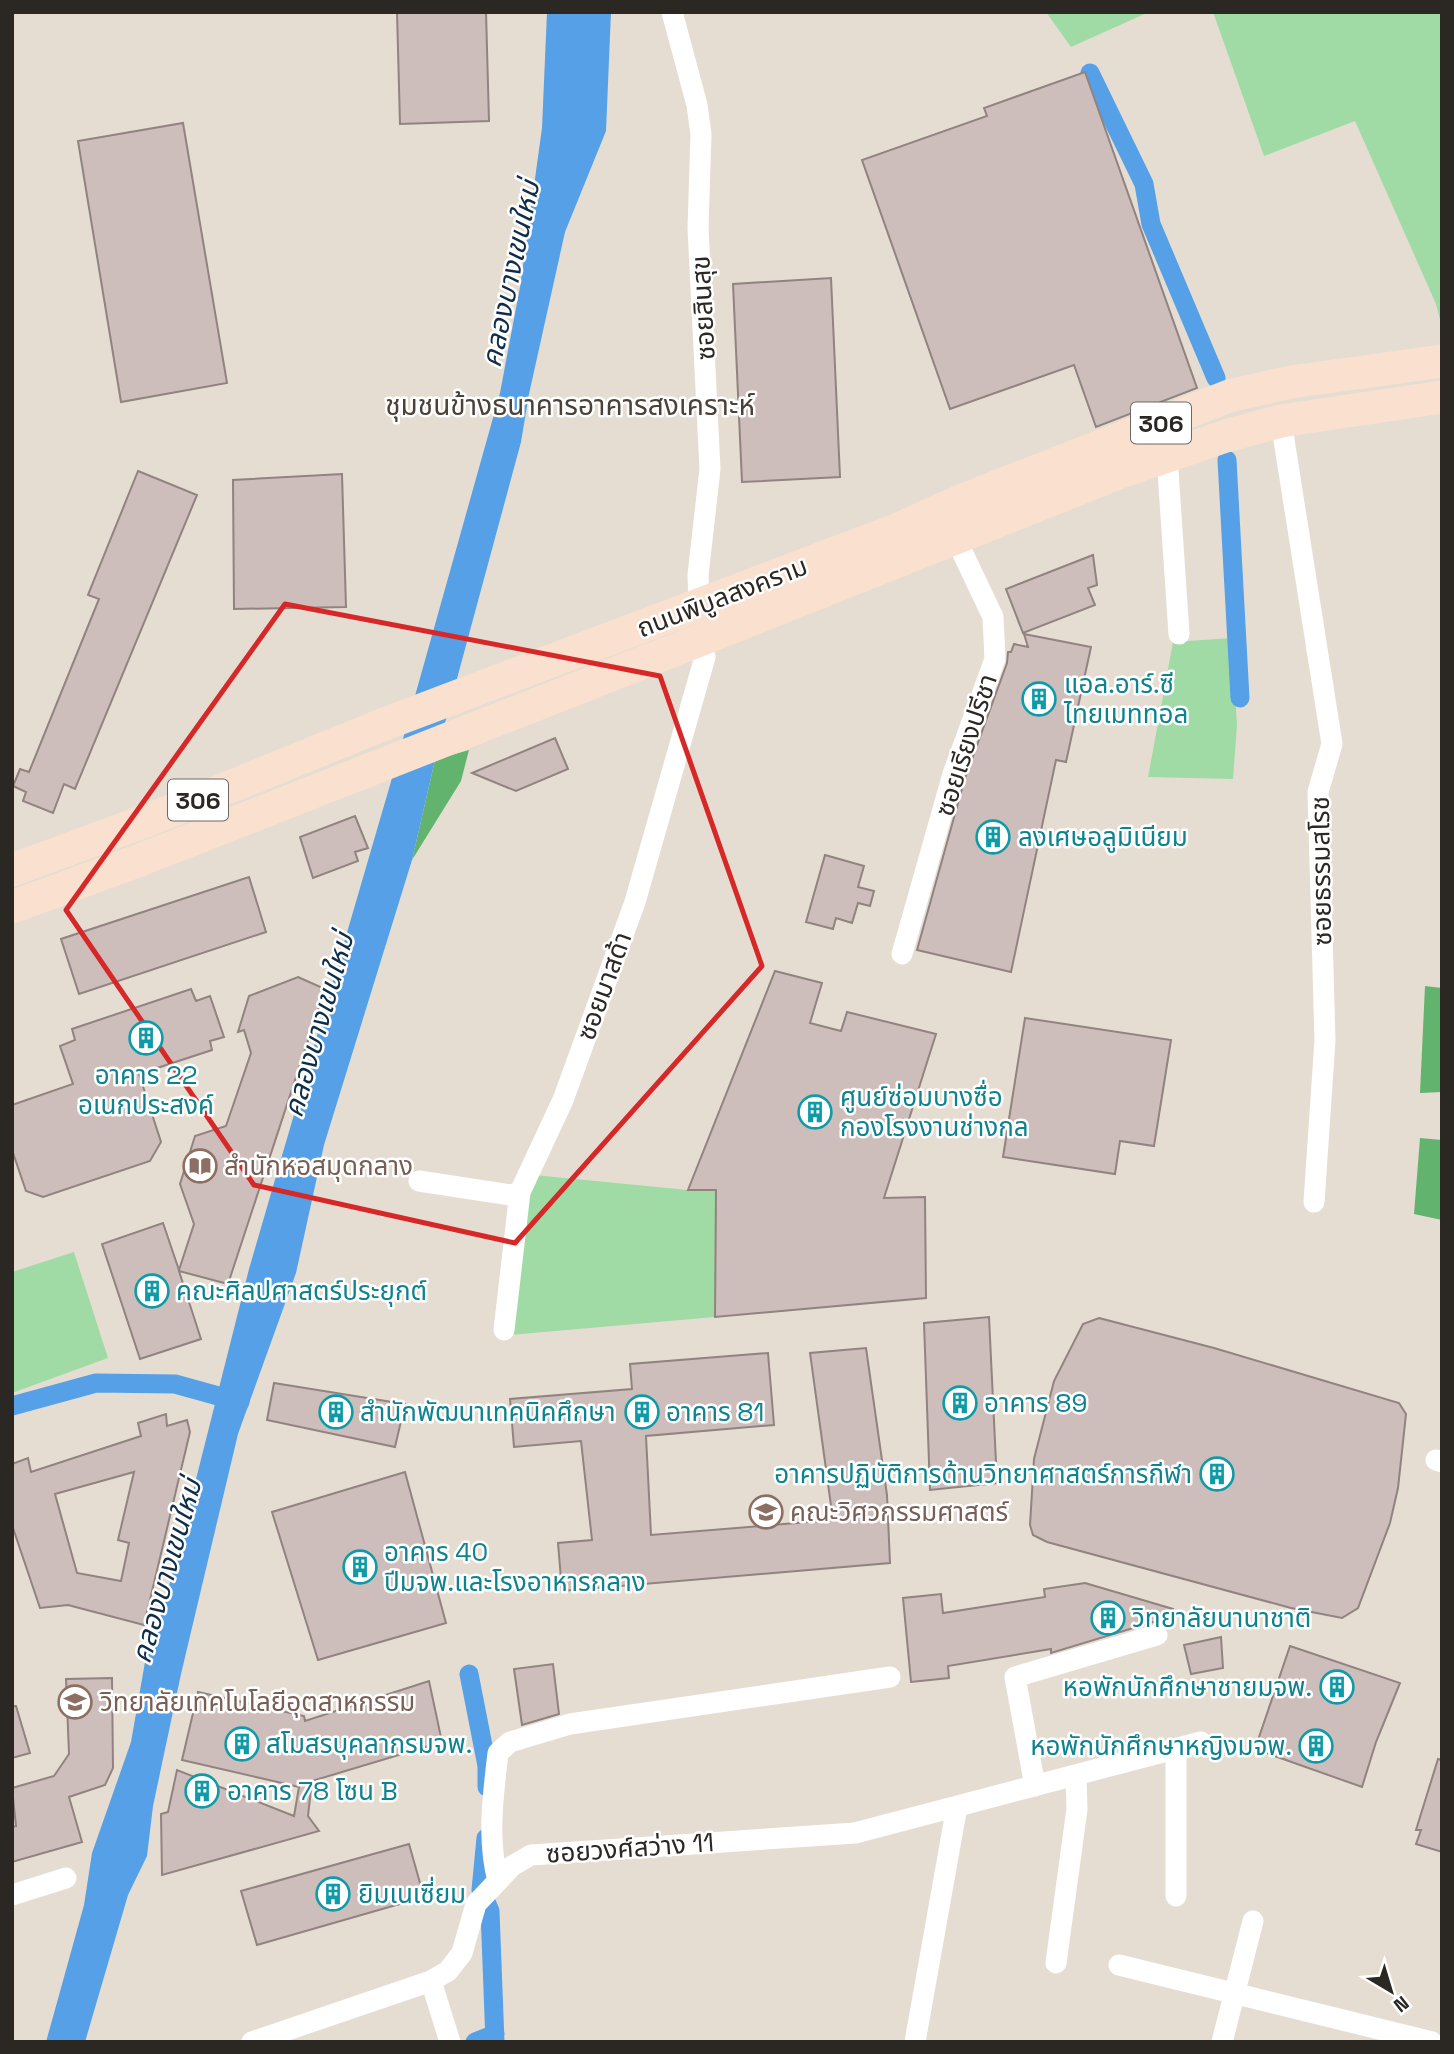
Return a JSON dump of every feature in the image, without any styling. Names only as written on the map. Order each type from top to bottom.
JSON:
[{"type":"main road","name":"ถนนพิบูลสงคราม","points":[[12,870],[151,819],[383,725],[894,531],[965,499],[1230,396],[1291,382],[1442,361]]},
{"type":"main road","name":"ถนนพิบูลสงคราม","points":[[12,907],[700,640],[1118,473],[1281,421],[1442,397]]},
{"type":"main road","points":[[965,499],[994,509],[1102,467],[1110,466],[1118,473]]},
{"type":"main road","points":[[894,531],[906,534],[941,527],[956,539]]},
{"type":"street","name":"ซอยสินสุข","points":[[672,12],[697,105],[701,134],[698,228],[710,469],[698,575],[699,606]]},
{"type":"street","name":"ซอยธรรมสโรช","points":[[1281,421],[1332,744],[1318,792],[1325,1040],[1314,1202]]},
{"type":"street","points":[[1167,456],[1179,634]]},
{"type":"street","name":"ซอยเรียงปรีชา","points":[[902,954],[953,774],[995,659],[993,617],[956,539]]},
{"type":"street","name":"ซอยมาสด้า","points":[[504,1330],[520,1192],[563,1100],[637,895],[705,657],[700,640]]},
{"type":"street","points":[[419,1181],[510,1195],[520,1192]]},
{"type":"street","points":[[1035,1786],[1015,1677],[1157,1635]]},
{"type":"street","points":[[252,2042],[431,1981],[448,1971],[462,1953],[487,1893],[498,1753],[510,1742],[570,1724],[890,1677]]},
{"type":"street","name":"ซอยวงศ์สว่าง 11","points":[[487,1893],[512,1866],[531,1855],[855,1833],[1201,1742]]},
{"type":"street","points":[[1176,1749],[1176,1896]]},
{"type":"street","points":[[1056,1963],[1077,1809],[1076,1775]]},
{"type":"street","points":[[915,2042],[957,1806]]},
{"type":"street","points":[[12,1895],[66,1878]]},
{"type":"street","points":[[1222,2042],[1253,1921]]},
{"type":"street","points":[[1119,1965],[1432,2042]]},
{"type":"street","points":[[431,1981],[450,2042]]},
{"type":"highlighted area","points":[[285,604],[660,676],[762,966],[515,1243],[254,1185],[66,910]]},
{"type":"green space","points":[[1046,12],[1149,12],[1071,47]]},
{"type":"green space","points":[[1213,12],[1442,12],[1442,328],[1436,304],[1355,121],[1264,156]]},
{"type":"green space","points":[[1232,638],[1237,725],[1233,779],[1148,777],[1173,642]]},
{"type":"green space","points":[[469,750],[461,781],[412,860],[435,760]]},
{"type":"green space","points":[[1425,986],[1442,988],[1442,1092],[1420,1093]]},
{"type":"green space","points":[[1420,1138],[1442,1140],[1442,1220],[1414,1214]]},
{"type":"green space","points":[[534,1175],[688,1190],[716,1190],[715,1317],[510,1335],[524,1196]]},
{"type":"green space","points":[[74,1252],[108,1358],[12,1393],[12,1272]]},
{"type":"water","name":"คลองบางเขนใหม่","points":[[547,12],[611,12],[606,131],[565,232],[521,442],[435,760],[412,860],[324,1145],[296,1273],[238,1434],[181,1674],[153,1806],[147,1856],[128,1895],[85,2042],[46,2042],[84,1905],[92,1853],[131,1742],[145,1662],[163,1610],[249,1269],[390,785],[500,393],[520,287],[542,128]]},
{"type":"building","points":[[397,12],[486,12],[489,121],[400,124]]},
{"type":"building","points":[[1085,72],[1197,388],[1096,427],[1074,365],[950,409],[862,160],[987,116],[984,108]]},
{"type":"building","points":[[183,123],[227,383],[121,402],[78,141]]},
{"type":"building","points":[[831,278],[840,477],[742,482],[733,284]]},
{"type":"building","points":[[138,471],[197,495],[75,789],[64,784],[53,813],[23,801],[26,792],[13,786],[20,769],[29,772],[99,599],[88,595]]},
{"type":"building","points":[[342,474],[346,607],[234,609],[233,480]]},
{"type":"building","points":[[1093,555],[1097,585],[1088,588],[1095,605],[1023,633],[1006,589]]},
{"type":"building","name":"ลงเศษอลูมิเนียม","points":[[1024,634],[1091,647],[1066,762],[1056,760],[1011,972],[917,950],[965,778],[1007,663],[1008,652],[1011,652],[1014,644],[1028,647]]},
{"type":"building","points":[[555,738],[568,769],[516,791],[472,773]]},
{"type":"building","points":[[355,816],[368,848],[355,852],[358,861],[313,878],[300,837]]},
{"type":"building","points":[[825,855],[864,866],[858,887],[874,891],[870,906],[858,903],[852,923],[836,918],[833,929],[806,922]]},
{"type":"building","points":[[249,877],[266,932],[79,994],[61,939]]},
{"type":"building","name":"ศูนย์ซ่อมบางซื่อ กองโรงงานช่างกล","points":[[775,971],[822,983],[810,1023],[841,1031],[847,1012],[936,1034],[884,1198],[925,1197],[926,1298],[715,1317],[716,1190],[688,1190]]},
{"type":"building","points":[[298,977],[325,989],[228,1284],[179,1271],[201,1339],[140,1359],[102,1244],[163,1223],[179,1270],[194,1224],[180,1184],[195,1136],[226,1126],[251,1053],[244,1030],[238,1032],[249,996]]},
{"type":"building","points":[[191,989],[196,1001],[210,996],[224,1037],[210,1041],[212,1050],[139,1074],[161,1142],[150,1161],[43,1197],[26,1191],[12,1150],[12,1105],[73,1084],[60,1046],[75,1040],[72,1029]]},
{"type":"building","points":[[1025,1018],[1171,1040],[1154,1146],[1120,1141],[1115,1174],[1003,1157]]},
{"type":"building","name":"อาคาร 89","points":[[989,1317],[997,1483],[930,1490],[924,1323]]},
{"type":"building","name":"อาคารปฏิบัติการด้านวิทยาศาสตร์การกีฬา","points":[[1099,1318],[1214,1348],[1399,1403],[1406,1414],[1398,1488],[1390,1523],[1358,1608],[1342,1618],[1291,1608],[1047,1542],[1033,1535],[1030,1525],[1034,1459],[1054,1381],[1083,1324]]},
{"type":"building","points":[[866,1348],[887,1495],[890,1563],[562,1591],[558,1543],[592,1540],[581,1441],[514,1447],[510,1399],[632,1389],[630,1364],[768,1353],[774,1425],[646,1436],[651,1535],[833,1520],[810,1353]]},
{"type":"building","name":"สำนักพัฒนาเทคนิคศึกษา","points":[[274,1383],[405,1404],[395,1447],[267,1420]]},
{"type":"building","points":[[166,1414],[167,1426],[187,1420],[190,1432],[144,1625],[68,1605],[40,1608],[12,1525],[12,1464],[28,1458],[31,1472],[141,1436],[138,1423]],"holes":[[[134,1472],[118,1540],[129,1543],[121,1581],[77,1573],[55,1494]]]},
{"type":"building","name":"อาคาร 40 ปีมจพ.และโรงอาหารกลาง","points":[[405,1472],[446,1623],[318,1660],[272,1512]]},
{"type":"building","points":[[1085,1583],[1173,1609],[1166,1626],[1153,1622],[1051,1653],[1051,1649],[948,1666],[949,1678],[911,1682],[903,1598],[941,1594],[943,1613],[1045,1597],[1044,1589]]},
{"type":"building","points":[[1221,1637],[1223,1668],[1191,1674],[1184,1645]]},
{"type":"building","points":[[1290,1646],[1400,1683],[1376,1742],[1362,1787],[1255,1749]]},
{"type":"building","points":[[553,1664],[559,1714],[522,1725],[514,1669]]},
{"type":"building","points":[[112,1678],[113,1768],[105,1785],[69,1797],[82,1842],[12,1862],[12,1827],[16,1826],[12,1788],[54,1776],[69,1754],[66,1679]]},
{"type":"building","points":[[429,1681],[442,1742],[312,1781],[308,1816],[319,1831],[162,1875],[161,1814],[168,1812],[177,1770],[294,1816],[299,1787],[182,1760],[198,1692],[304,1716],[305,1721]]},
{"type":"building","points":[[12,1706],[16,1706],[30,1753],[12,1758]]},
{"type":"building","points":[[1438,1759],[1442,1760],[1442,1852],[1416,1844],[1421,1830],[1416,1830]]},
{"type":"building","name":"ยิมเนเซี่ยม","points":[[409,1844],[424,1897],[257,1945],[241,1891]]},
{"type":"waterway","points":[[1090,73],[1144,184],[1151,224],[1216,378]]},
{"type":"waterway","points":[[1227,460],[1240,698]]},
{"type":"waterway","points":[[12,1406],[96,1383],[175,1384],[240,1402]]},
{"type":"waterway","points":[[469,1674],[487,1766],[487,1787]]},
{"type":"waterway","points":[[486,1838],[481,1890],[490,1911],[495,2042]]},
{"type":"waterway","points":[[475,2042],[495,2034]]},
{"type":"place","name":"แอล.อาร์.ซี ไทยเมททอล","points":[[1039,699]]},
{"type":"place","name":"ลงเศษอลูมิเนียม","points":[[993,837]]},
{"type":"place","name":"อาคาร 22 อเนกประสงค์","points":[[146,1038]]},
{"type":"place","name":"ศูนย์ซ่อมบางซื่อ กองโรงงานช่างกล","points":[[815,1112]]},
{"type":"place","name":"สำนักหอสมุดกลาง","points":[[200,1166]]},
{"type":"place","name":"คณะศิลปศาสตร์ประยุกต์","points":[[152,1291]]},
{"type":"place","name":"อาคาร 89","points":[[960,1403]]},
{"type":"place","name":"สำนักพัฒนาเทคนิคศึกษา","points":[[336,1412]]},
{"type":"place","name":"อาคาร 81","points":[[642,1412]]},
{"type":"place","name":"อาคารปฏิบัติการด้านวิทยาศาสตร์การกีฬา","points":[[1217,1474]]},
{"type":"place","name":"คณะวิศวกรรมศาสตร์","points":[[766,1512]]},
{"type":"place","name":"อาคาร 40 ปีมจพ.และโรงอาหารกลาง","points":[[360,1567]]},
{"type":"place","name":"วิทยาลัยนานาชาติ","points":[[1108,1618]]},
{"type":"place","name":"หอพักนักศึกษาชายมจพ.","points":[[1337,1687]]},
{"type":"place","name":"วิทยาลัยเทคโนโลยีอุตสาหกรรม","points":[[75,1702]]},
{"type":"place","name":"สโมสรบุคลากรมจพ.","points":[[242,1744]]},
{"type":"place","name":"หอพักนักศึกษาหญิงมจพ.","points":[[1316,1746]]},
{"type":"place","name":"อาคาร 78 โซน B","points":[[202,1791]]},
{"type":"place","name":"ยิมเนเซี่ยม","points":[[333,1894]]},
{"type":"district","name":"ชุมชนข้างธนาคารอาคารสงเคราะห์","points":[[570,405]]}]
